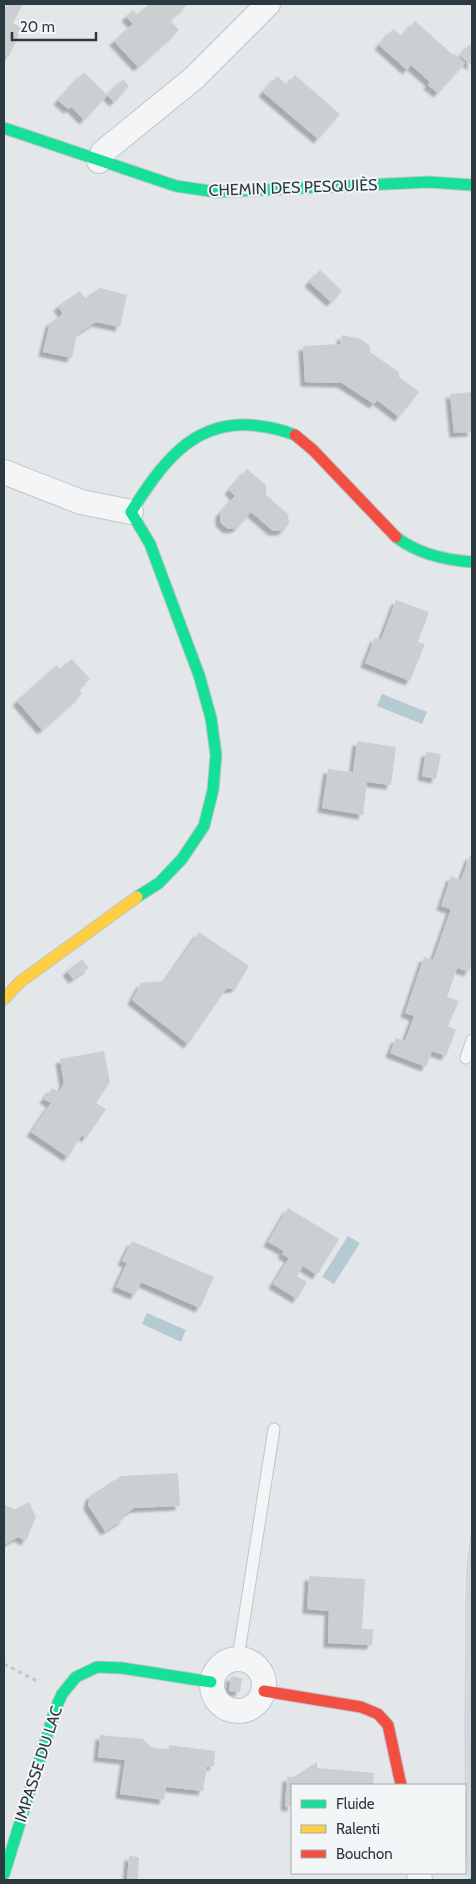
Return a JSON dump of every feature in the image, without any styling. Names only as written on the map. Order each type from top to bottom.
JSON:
[{"type":"street","points":[[99,161],[104,152],[194,78],[268,4]]},
{"type":"street","name":"CHEMIN DES PESQUIÈS","points":[[4,128],[176,186],[216,192],[429,182],[472,186]]},
{"type":"street","points":[[131,512],[153,476],[176,451],[200,433],[227,425],[252,424],[279,429],[302,440],[399,539],[425,553],[457,562],[472,562]]},
{"type":"street","points":[[4,472],[81,502],[131,512],[150,544],[198,675],[211,718],[216,755],[213,790],[204,826],[182,859],[160,883],[115,912],[20,982],[4,1000]]},
{"type":"street","points":[[238,1658],[247,1660],[261,1672],[264,1681],[264,1691],[261,1699],[255,1706],[247,1710],[229,1710],[216,1699],[212,1691],[211,1682],[214,1673],[220,1666],[228,1660],[238,1658]]},
{"type":"street","name":"IMPASSE DU LAC","points":[[4,1874],[55,1710],[62,1694],[76,1677],[97,1668],[122,1668],[211,1682]]},
{"type":"street","points":[[264,1691],[361,1707],[378,1714],[388,1725],[401,1784]]},
{"type":"lane","points":[[466,1058],[472,1040]]},
{"type":"lane","points":[[238,1658],[274,1429]]},
{"type":"path","points":[[4,1664],[62,1694]]},
{"type":"shaded area","points":[[472,1525],[472,1880],[468,1880],[465,1784],[466,1567]]},
{"type":"water","points":[[382,694],[427,712],[422,724],[377,706]]},
{"type":"water","points":[[348,1236],[360,1243],[334,1284],[322,1277]]},
{"type":"water","points":[[147,1313],[186,1330],[181,1342],[142,1324]]},
{"type":"building","points":[[7,4],[23,4],[13,23],[22,28],[9,56],[4,54],[4,10]]},
{"type":"building","points":[[149,4],[188,4],[170,20],[179,30],[138,67],[114,41],[133,24],[126,17],[133,10],[137,15]]},
{"type":"building","points":[[415,21],[453,55],[454,53],[465,63],[438,93],[428,85],[430,82],[411,65],[407,70],[379,45],[393,29],[402,36]]},
{"type":"building","points":[[470,44],[472,45],[472,66],[460,56]]},
{"type":"building","points":[[84,72],[107,95],[84,120],[71,107],[68,109],[58,100]]},
{"type":"building","points":[[295,75],[340,114],[318,139],[263,92],[277,76],[287,85]]},
{"type":"building","points":[[123,79],[129,86],[114,102],[107,95]]},
{"type":"building","points":[[320,270],[342,291],[331,302],[309,282]]},
{"type":"building","points":[[100,288],[127,295],[120,327],[96,322],[77,334],[72,358],[43,352],[50,323],[63,314],[58,306],[80,291],[85,298]]},
{"type":"building","points":[[342,335],[361,339],[370,346],[370,352],[399,372],[399,377],[419,392],[399,417],[377,400],[374,404],[342,383],[305,382],[303,346],[340,344]]},
{"type":"building","points":[[472,392],[472,432],[454,433],[450,394]]},
{"type":"building","points":[[247,469],[266,485],[266,495],[288,514],[289,524],[282,531],[273,531],[251,512],[237,528],[228,529],[220,522],[220,513],[235,496],[229,490]]},
{"type":"building","points":[[396,600],[429,612],[418,642],[425,644],[410,681],[365,663],[375,637],[381,640]]},
{"type":"building","points":[[72,659],[90,679],[78,689],[82,694],[42,730],[17,701],[57,665],[60,669]]},
{"type":"building","points":[[357,741],[396,747],[391,785],[367,782],[363,815],[322,808],[328,769],[353,772]]},
{"type":"building","points":[[426,752],[441,754],[436,779],[422,776]]},
{"type":"building","points":[[470,855],[472,856],[472,962],[469,972],[457,968],[447,997],[459,1001],[448,1026],[456,1030],[446,1056],[432,1051],[426,1067],[390,1053],[396,1038],[405,1041],[414,1016],[405,1013],[424,957],[433,960],[451,909],[441,906],[451,876],[461,880]]},
{"type":"building","points":[[199,932],[249,966],[236,988],[226,989],[188,1044],[132,1000],[141,983],[165,981]]},
{"type":"building","points":[[82,959],[89,968],[73,979],[67,971]]},
{"type":"building","points":[[104,1051],[110,1082],[96,1103],[106,1109],[86,1138],[82,1135],[68,1157],[31,1132],[51,1103],[44,1099],[52,1088],[59,1092],[64,1083],[60,1059]]},
{"type":"building","points":[[288,1208],[339,1239],[317,1275],[303,1266],[297,1276],[307,1282],[297,1299],[273,1284],[289,1258],[282,1254],[284,1251],[268,1242]]},
{"type":"building","points":[[132,1241],[214,1277],[200,1308],[141,1282],[135,1295],[116,1287],[127,1263],[122,1261]]},
{"type":"building","points":[[178,1473],[180,1506],[134,1508],[122,1516],[124,1519],[105,1531],[88,1505],[90,1496],[121,1476]]},
{"type":"building","points":[[29,1502],[36,1517],[26,1541],[18,1537],[5,1544],[4,1547],[5,1505],[15,1509]]},
{"type":"building","points":[[309,1576],[365,1579],[362,1629],[373,1629],[372,1645],[328,1643],[329,1611],[307,1609]]},
{"type":"building","points":[[231,1676],[242,1678],[240,1692],[229,1691]]},
{"type":"building","points":[[100,1735],[143,1739],[151,1747],[169,1750],[169,1745],[215,1751],[214,1766],[207,1767],[203,1791],[166,1787],[164,1800],[120,1794],[125,1760],[98,1757]]},
{"type":"building","points":[[317,1762],[317,1768],[374,1773],[373,1784],[291,1784],[291,1807],[285,1806],[287,1777],[294,1777]]},
{"type":"building","points":[[129,1856],[139,1857],[138,1880],[127,1880]]},
{"type":"traffic: fast","points":[[4,128],[176,186],[216,192],[429,182],[472,185]]},
{"type":"traffic: fast","points":[[137,897],[159,883],[182,859],[204,826],[213,790],[216,755],[211,718],[199,675],[150,544],[131,512],[153,479],[166,464],[193,439],[210,431],[228,426],[249,425],[272,428],[295,435]]},
{"type":"traffic: fast","points":[[396,537],[413,548],[432,555],[472,562]]},
{"type":"traffic: fast","points":[[4,1874],[55,1710],[62,1694],[76,1677],[97,1667],[122,1668],[211,1682]]},
{"type":"traffic: slow","points":[[4,999],[20,982],[137,897]]},
{"type":"traffic: jam","points":[[295,435],[313,450],[396,537]]},
{"type":"traffic: jam","points":[[264,1691],[361,1707],[378,1714],[388,1725],[401,1784]]}]
